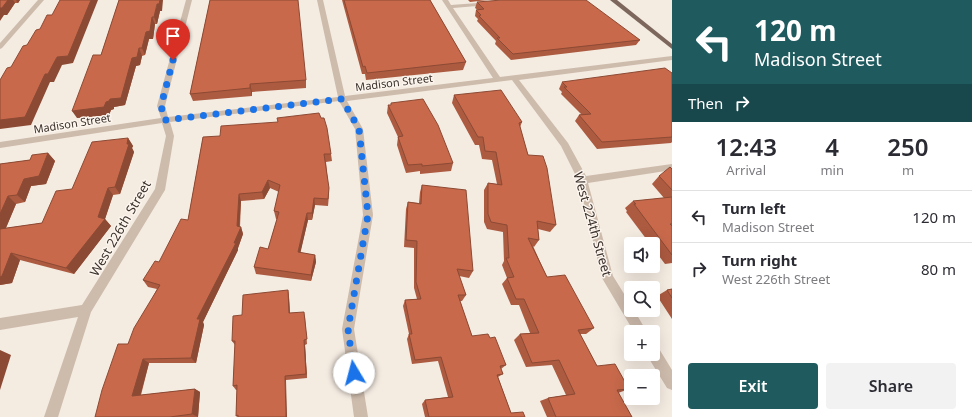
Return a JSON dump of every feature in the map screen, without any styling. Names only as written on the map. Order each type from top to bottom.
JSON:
[{"type":"main road","points":[[613,0],[672,47]]},
{"type":"street","points":[[0,47],[40,0]]},
{"type":"street","name":"West 226th Street","points":[[51,417],[86,310],[160,190],[170,136],[161,106],[189,0]]},
{"type":"street","points":[[320,0],[342,99],[359,129],[368,215],[348,329],[361,417]]},
{"type":"street","points":[[444,0],[498,80]]},
{"type":"street","points":[[449,7],[492,3]]},
{"type":"street","name":"Madison Street","points":[[0,145],[165,120],[672,58]]},
{"type":"street","name":"West 224th Street","points":[[514,78],[565,145],[583,180],[608,278],[636,325]]},
{"type":"street","points":[[583,180],[672,167]]},
{"type":"street","points":[[0,324],[86,310]]},
{"type":"street","points":[[659,361],[672,383]]},
{"type":"building","points":[[0,0],[8,0],[2,8],[0,8]]},
{"type":"building","points":[[60,0],[91,0],[68,56],[57,57],[48,74],[45,74],[25,117],[0,120],[0,80],[7,68],[11,67],[23,46],[27,45],[36,30],[40,29],[47,15],[52,15]]},
{"type":"building","points":[[119,0],[160,0],[159,4],[157,4],[154,17],[152,17],[150,31],[146,32],[142,48],[139,48],[137,57],[132,58],[121,98],[110,99],[106,102],[104,107],[72,111],[93,55],[101,55]]},
{"type":"building","points":[[210,0],[298,0],[306,80],[250,84],[250,88],[190,94]]},
{"type":"building","points":[[344,0],[430,0],[466,62],[367,73],[365,66],[363,67]]},
{"type":"building","points":[[502,0],[586,0],[640,40],[513,54],[497,38],[500,38],[479,16],[481,15],[476,10],[484,9],[477,2]]},
{"type":"building","points":[[665,68],[672,73],[672,137],[602,142],[579,115],[591,114],[564,87],[567,87],[562,82]]},
{"type":"building","points":[[501,90],[522,122],[519,123],[528,155],[543,156],[547,168],[556,225],[537,221],[539,240],[528,238],[547,277],[565,275],[594,328],[578,330],[597,366],[615,364],[624,380],[624,389],[617,390],[632,417],[556,417],[548,398],[575,394],[559,360],[532,363],[520,334],[539,333],[524,299],[516,299],[507,278],[514,277],[506,258],[509,258],[507,225],[491,222],[488,214],[488,183],[502,185],[496,152],[485,151],[483,137],[478,137],[454,95]]},
{"type":"building","points":[[423,99],[438,125],[453,163],[422,166],[422,164],[408,165],[398,137],[403,136],[388,105],[391,105],[391,103]]},
{"type":"building","points":[[319,113],[321,118],[324,118],[327,128],[331,154],[324,154],[329,188],[328,199],[314,198],[312,213],[307,213],[298,252],[315,255],[311,275],[254,267],[260,247],[268,249],[279,212],[274,211],[280,185],[268,180],[262,192],[239,194],[237,226],[241,227],[234,243],[236,243],[197,319],[200,319],[191,358],[143,359],[132,396],[195,389],[192,414],[170,417],[95,417],[102,390],[118,344],[128,344],[134,328],[160,285],[143,280],[155,261],[159,262],[181,219],[188,220],[203,137],[220,136],[221,126],[278,122],[277,118]]},
{"type":"building","points":[[128,138],[127,144],[129,144],[115,187],[108,188],[98,217],[105,219],[66,268],[11,253],[2,276],[0,277],[0,229],[42,223],[56,191],[72,189],[92,142]]},
{"type":"building","points":[[48,153],[39,176],[24,179],[17,195],[8,196],[0,214],[0,164],[30,160],[32,155]]},
{"type":"building","points":[[670,167],[672,169],[672,190],[659,176]]},
{"type":"building","points":[[422,185],[466,190],[473,271],[457,269],[466,295],[458,295],[472,336],[488,334],[490,338],[495,337],[506,365],[500,366],[503,374],[497,375],[511,413],[523,412],[525,417],[429,417],[425,400],[453,397],[441,357],[415,360],[409,334],[412,334],[405,300],[421,299],[416,282],[417,241],[406,240],[408,202],[421,204]]},
{"type":"building","points":[[672,197],[672,224],[670,224],[672,226],[672,255],[634,204],[636,204],[633,201]]},
{"type":"building","points":[[672,289],[672,298],[667,290]]},
{"type":"building","points":[[288,290],[289,313],[304,312],[307,339],[304,340],[306,374],[285,376],[286,417],[238,417],[238,415],[236,416],[237,385],[233,386],[235,341],[232,341],[233,316],[242,315],[243,295]]},
{"type":"route","points":[[173,60],[161,106],[165,120],[342,99],[359,129],[368,215],[348,329],[354,373]]}]
